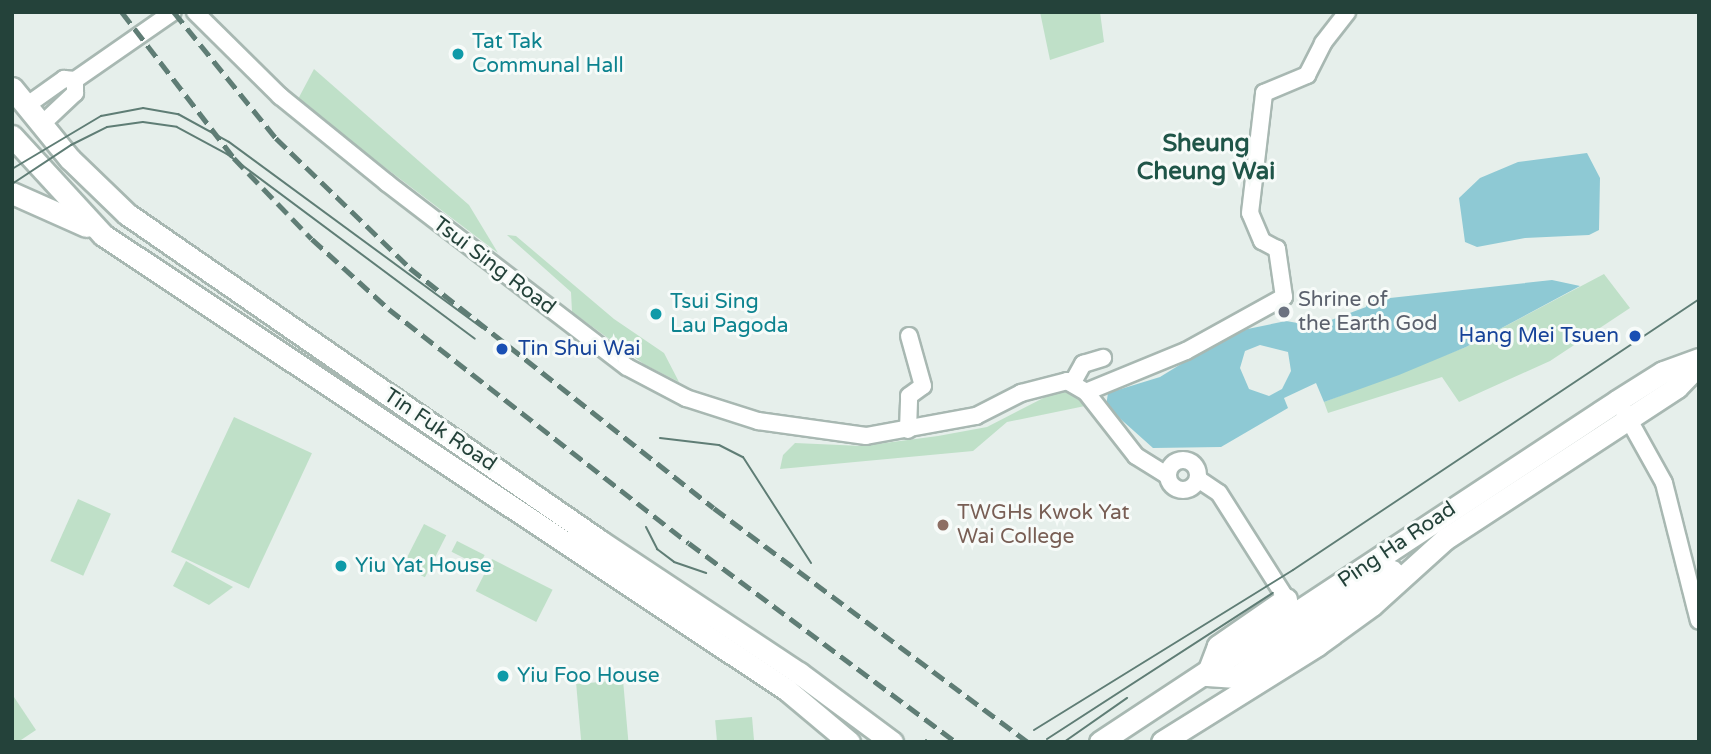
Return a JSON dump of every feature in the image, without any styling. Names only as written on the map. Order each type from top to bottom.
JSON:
[{"type":"main road","name":"Tin Fuk Road","points":[[12,88],[19,111],[41,125],[127,214],[799,673],[892,742]]},
{"type":"main road","points":[[14,142],[41,125]]},
{"type":"main road","name":"Tin Fuk Road","points":[[14,142],[103,235],[787,690],[849,742]]},
{"type":"main road","points":[[12,193],[103,235]]},
{"type":"main road","name":"Ping Ha Road","points":[[1100,742],[1207,675],[1308,621],[1617,401],[1663,372],[1699,362]]},
{"type":"main road","name":"Ping Ha Road","points":[[1162,742],[1205,719],[1308,621],[1371,605],[1428,552],[1677,387],[1699,362]]},
{"type":"main road","points":[[1180,742],[1205,719]]},
{"type":"street","points":[[19,111],[64,79],[75,80],[173,12]]},
{"type":"street","name":"Tsui Sing Road","points":[[195,12],[280,96],[627,367],[685,398],[758,421],[866,436],[976,416],[1021,393],[1058,381],[1080,387],[1186,351],[1284,297],[1277,249],[1262,241],[1250,213],[1264,93],[1307,75],[1323,43],[1347,12]]},
{"type":"street","points":[[41,125],[75,93],[75,80]]},
{"type":"street","points":[[908,430],[909,396],[923,386],[909,336]]},
{"type":"street","points":[[1103,358],[1083,363],[1080,387],[1136,456],[1167,475],[1174,463],[1188,460],[1198,478],[1219,493],[1308,621]]},
{"type":"street","points":[[1617,401],[1664,483],[1699,621]]},
{"type":"green space","points":[[1040,12],[1100,12],[1104,42],[1050,60]]},
{"type":"green space","points":[[314,69],[469,205],[498,253],[297,101]]},
{"type":"green space","points":[[507,235],[516,236],[614,319],[664,353],[679,382],[645,365],[572,312],[571,292]]},
{"type":"green space","points":[[1604,274],[1630,308],[1550,361],[1459,402],[1442,377],[1328,413],[1324,402],[1466,347]]},
{"type":"green space","points":[[1057,391],[1073,393],[1085,406],[1007,422],[973,451],[780,469],[783,455],[795,443],[862,446],[987,427]]},
{"type":"green space","points":[[234,417],[312,453],[249,588],[171,552]]},
{"type":"green space","points":[[78,499],[111,514],[83,576],[50,561]]},
{"type":"green space","points":[[424,524],[446,535],[425,577],[403,566]]},
{"type":"green space","points":[[457,541],[485,555],[479,566],[452,552]]},
{"type":"green space","points":[[492,559],[553,590],[536,622],[476,591]]},
{"type":"green space","points":[[186,561],[233,587],[209,605],[173,586]]},
{"type":"green space","points":[[623,680],[628,742],[581,742],[576,684]]},
{"type":"green space","points":[[12,694],[36,730],[18,742],[12,742]]},
{"type":"green space","points":[[752,717],[754,742],[717,742],[715,720]]},
{"type":"water","points":[[1587,153],[1600,178],[1599,230],[1589,235],[1525,238],[1477,247],[1465,242],[1459,198],[1480,178],[1518,162]]},
{"type":"water","points":[[1552,280],[1580,286],[1466,347],[1399,375],[1324,402],[1316,383],[1284,398],[1288,408],[1221,447],[1153,448],[1106,406],[1108,393],[1160,377],[1233,332],[1286,321],[1315,326],[1366,307],[1370,292],[1381,299]],"holes":[[[1260,345],[1288,352],[1291,371],[1282,389],[1269,396],[1249,389],[1240,368],[1245,351]]]},
{"type":"tram line","points":[[12,169],[101,116],[143,108],[178,114],[229,142],[482,328]]},
{"type":"tram line","points":[[12,184],[71,145],[107,127],[143,122],[177,127],[227,154],[475,339]]},
{"type":"tram line","points":[[1034,730],[1293,570],[1699,299]]},
{"type":"tram line","points":[[660,438],[719,445],[743,457],[811,563]]},
{"type":"tram line","points":[[646,527],[657,549],[674,562],[706,573]]},
{"type":"tram line","points":[[1047,739],[1273,593]]},
{"type":"tram line","points":[[1064,742],[1127,698]]},
{"type":"railway","points":[[122,12],[234,158],[312,239],[389,309],[689,543],[956,742]]},
{"type":"railway","points":[[174,12],[276,138],[410,268],[714,508],[1028,742]]},
{"type":"place","name":"Tat Tak Communal Hall","points":[[458,54]]},
{"type":"place","name":"Shrine of the Earth God","points":[[1284,312]]},
{"type":"place","name":"Tsui Sing Lau Pagoda","points":[[656,314]]},
{"type":"place","name":"Hang Mei Tsuen","points":[[1635,336]]},
{"type":"place","name":"Tin Shui Wai","points":[[502,349]]},
{"type":"place","name":"TWGHs Kwok Yat Wai College","points":[[943,525]]},
{"type":"place","name":"Yiu Yat House","points":[[341,566]]},
{"type":"place","name":"Yiu Foo House","points":[[503,676]]},
{"type":"district","name":"Sheung Cheung Wai","points":[[1206,158]]}]
